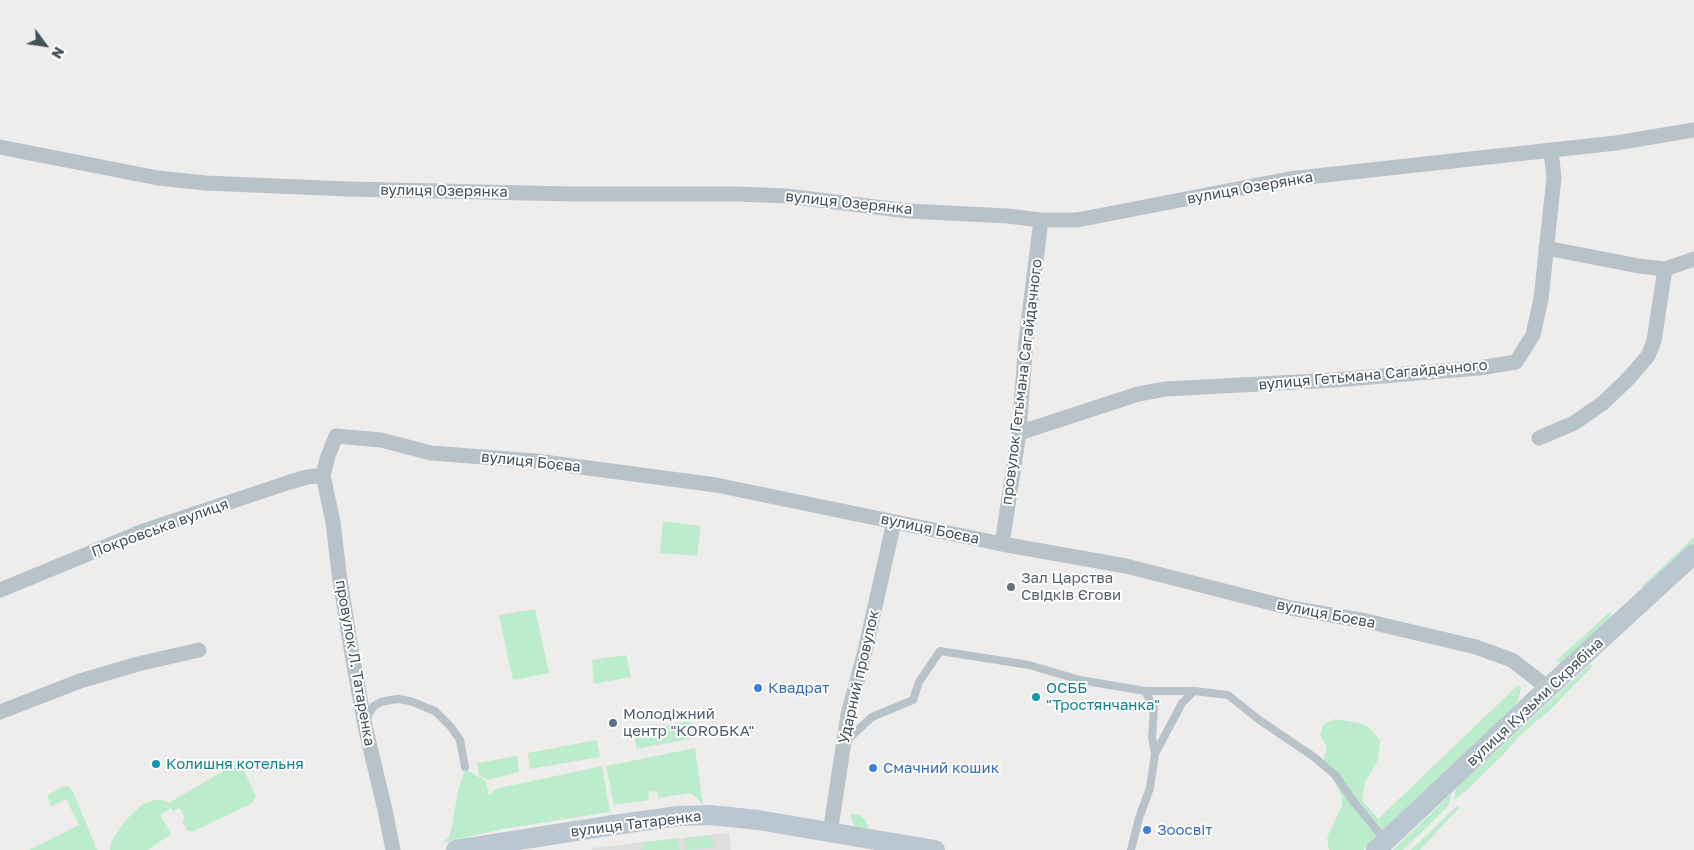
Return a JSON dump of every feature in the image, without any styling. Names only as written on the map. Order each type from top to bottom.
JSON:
[{"type":"main road","name":"вулиця Кузьми Скрябіна","points":[[1381,846],[1548,688],[1694,554]]},
{"type":"main road","name":"вулиця Татаренка","points":[[456,850],[614,825],[678,816],[710,814],[758,820],[935,850]]},
{"type":"street","name":"вулиця Озерянка","points":[[0,147],[158,178],[205,184],[572,194],[747,194],[787,196],[908,210],[1008,216],[1041,220],[1077,220],[1289,179],[1616,143],[1694,130]]},
{"type":"street","name":"вулиця Гетьмана Сагайдачного","points":[[1019,433],[1138,394],[1166,389],[1336,380],[1479,368],[1516,362],[1533,335],[1541,299],[1554,178],[1551,150]]},
{"type":"street","name":"провулок Гетьмана Сагайдачного","points":[[1002,544],[1019,433],[1026,340],[1041,220]]},
{"type":"street","points":[[1546,248],[1639,266],[1665,269],[1694,259]]},
{"type":"street","points":[[1539,438],[1574,423],[1603,402],[1628,379],[1648,356],[1654,341],[1665,269]]},
{"type":"street","name":"вулиця Боєва","points":[[323,475],[336,436],[381,440],[431,453],[536,461],[716,485],[1002,544],[1126,566],[1291,608],[1366,621],[1476,647],[1512,660],[1548,688]]},
{"type":"street","name":"Покровська вулиця","points":[[0,590],[146,530],[290,482],[323,475]]},
{"type":"street","name":"провулок Л. Татаренка","points":[[323,475],[333,522],[339,573],[365,726],[383,800],[392,850]]},
{"type":"street","name":"Ударний провулок","points":[[830,833],[848,715],[865,651],[894,522]]},
{"type":"street","points":[[0,712],[80,681],[138,664],[199,650]]},
{"type":"lane","points":[[844,743],[872,717],[913,700],[919,682],[940,651],[1029,665],[1080,680],[1145,691],[1194,691],[1228,695],[1258,719],[1314,757],[1336,776],[1381,846]]},
{"type":"lane","points":[[1131,850],[1139,818],[1150,788],[1155,754],[1152,737],[1154,708],[1145,691]]},
{"type":"lane","points":[[1155,754],[1182,704],[1194,691]]},
{"type":"lane","points":[[365,726],[369,713],[374,706],[381,702],[398,699],[423,706],[435,711],[444,718],[460,740],[465,767]]},
{"type":"shaded area","points":[[729,833],[731,850],[592,850],[592,848]]},
{"type":"green space","points":[[663,521],[701,526],[697,556],[660,553]]},
{"type":"green space","points":[[1694,537],[1694,547],[1645,590],[1641,587]]},
{"type":"green space","points":[[535,609],[549,673],[513,680],[499,615]]},
{"type":"green space","points":[[1611,611],[1610,620],[1562,664],[1556,661]]},
{"type":"green space","points":[[626,655],[631,677],[594,684],[592,660]]},
{"type":"green space","points":[[1590,664],[1593,666],[1550,710],[1520,735],[1504,754],[1454,800],[1456,788]]},
{"type":"green space","points":[[1518,685],[1521,688],[1518,701],[1509,715],[1363,850],[1329,850],[1327,837],[1342,806],[1342,797],[1324,763],[1327,747],[1320,735],[1323,725],[1335,719],[1359,723],[1369,727],[1380,740],[1378,761],[1365,782],[1362,800],[1378,819]]},
{"type":"green space","points":[[689,721],[693,738],[637,749],[633,733]]},
{"type":"green space","points":[[597,740],[600,757],[530,769],[528,753]]},
{"type":"green space","points":[[695,748],[703,804],[691,793],[658,798],[657,791],[648,792],[649,800],[614,805],[606,766]]},
{"type":"green space","points":[[517,756],[519,772],[487,780],[479,775],[477,763]]},
{"type":"green space","points":[[240,761],[256,797],[252,803],[192,832],[187,830],[182,821],[185,818],[180,808],[173,811],[171,808],[160,815],[171,834],[148,850],[110,850],[111,842],[121,826],[143,804],[154,800],[163,800],[169,803]]},
{"type":"green space","points":[[602,766],[610,812],[502,829],[442,843],[449,837],[451,831],[458,791],[465,769],[486,781],[489,796],[495,789]]},
{"type":"green space","points":[[65,786],[69,787],[74,794],[97,850],[29,850],[79,825],[66,799],[51,806],[47,795]]},
{"type":"green space","points":[[1452,793],[1448,806],[1403,850],[1393,850]]},
{"type":"green space","points":[[1457,806],[1459,808],[1420,850],[1411,850]]},
{"type":"green space","points":[[853,814],[865,819],[868,825],[867,828],[864,830],[855,827],[850,815]]},
{"type":"green space","points":[[712,835],[714,848],[685,850],[685,838]]},
{"type":"green space","points":[[678,838],[679,850],[641,850],[641,843]]},
{"type":"place","name":"Зал Царства Свідків Єгови","points":[[1011,587]]},
{"type":"place","name":"Квадрат","points":[[758,688]]},
{"type":"place","name":"ОСББ \"Тростянчанка\"","points":[[1036,697]]},
{"type":"place","name":"Молодіжний центр \"КОRОБКА\"","points":[[613,723]]},
{"type":"place","name":"Колишня котельня","points":[[156,764]]},
{"type":"place","name":"Смачний кошик","points":[[873,768]]},
{"type":"place","name":"Зоосвіт","points":[[1147,830]]}]
